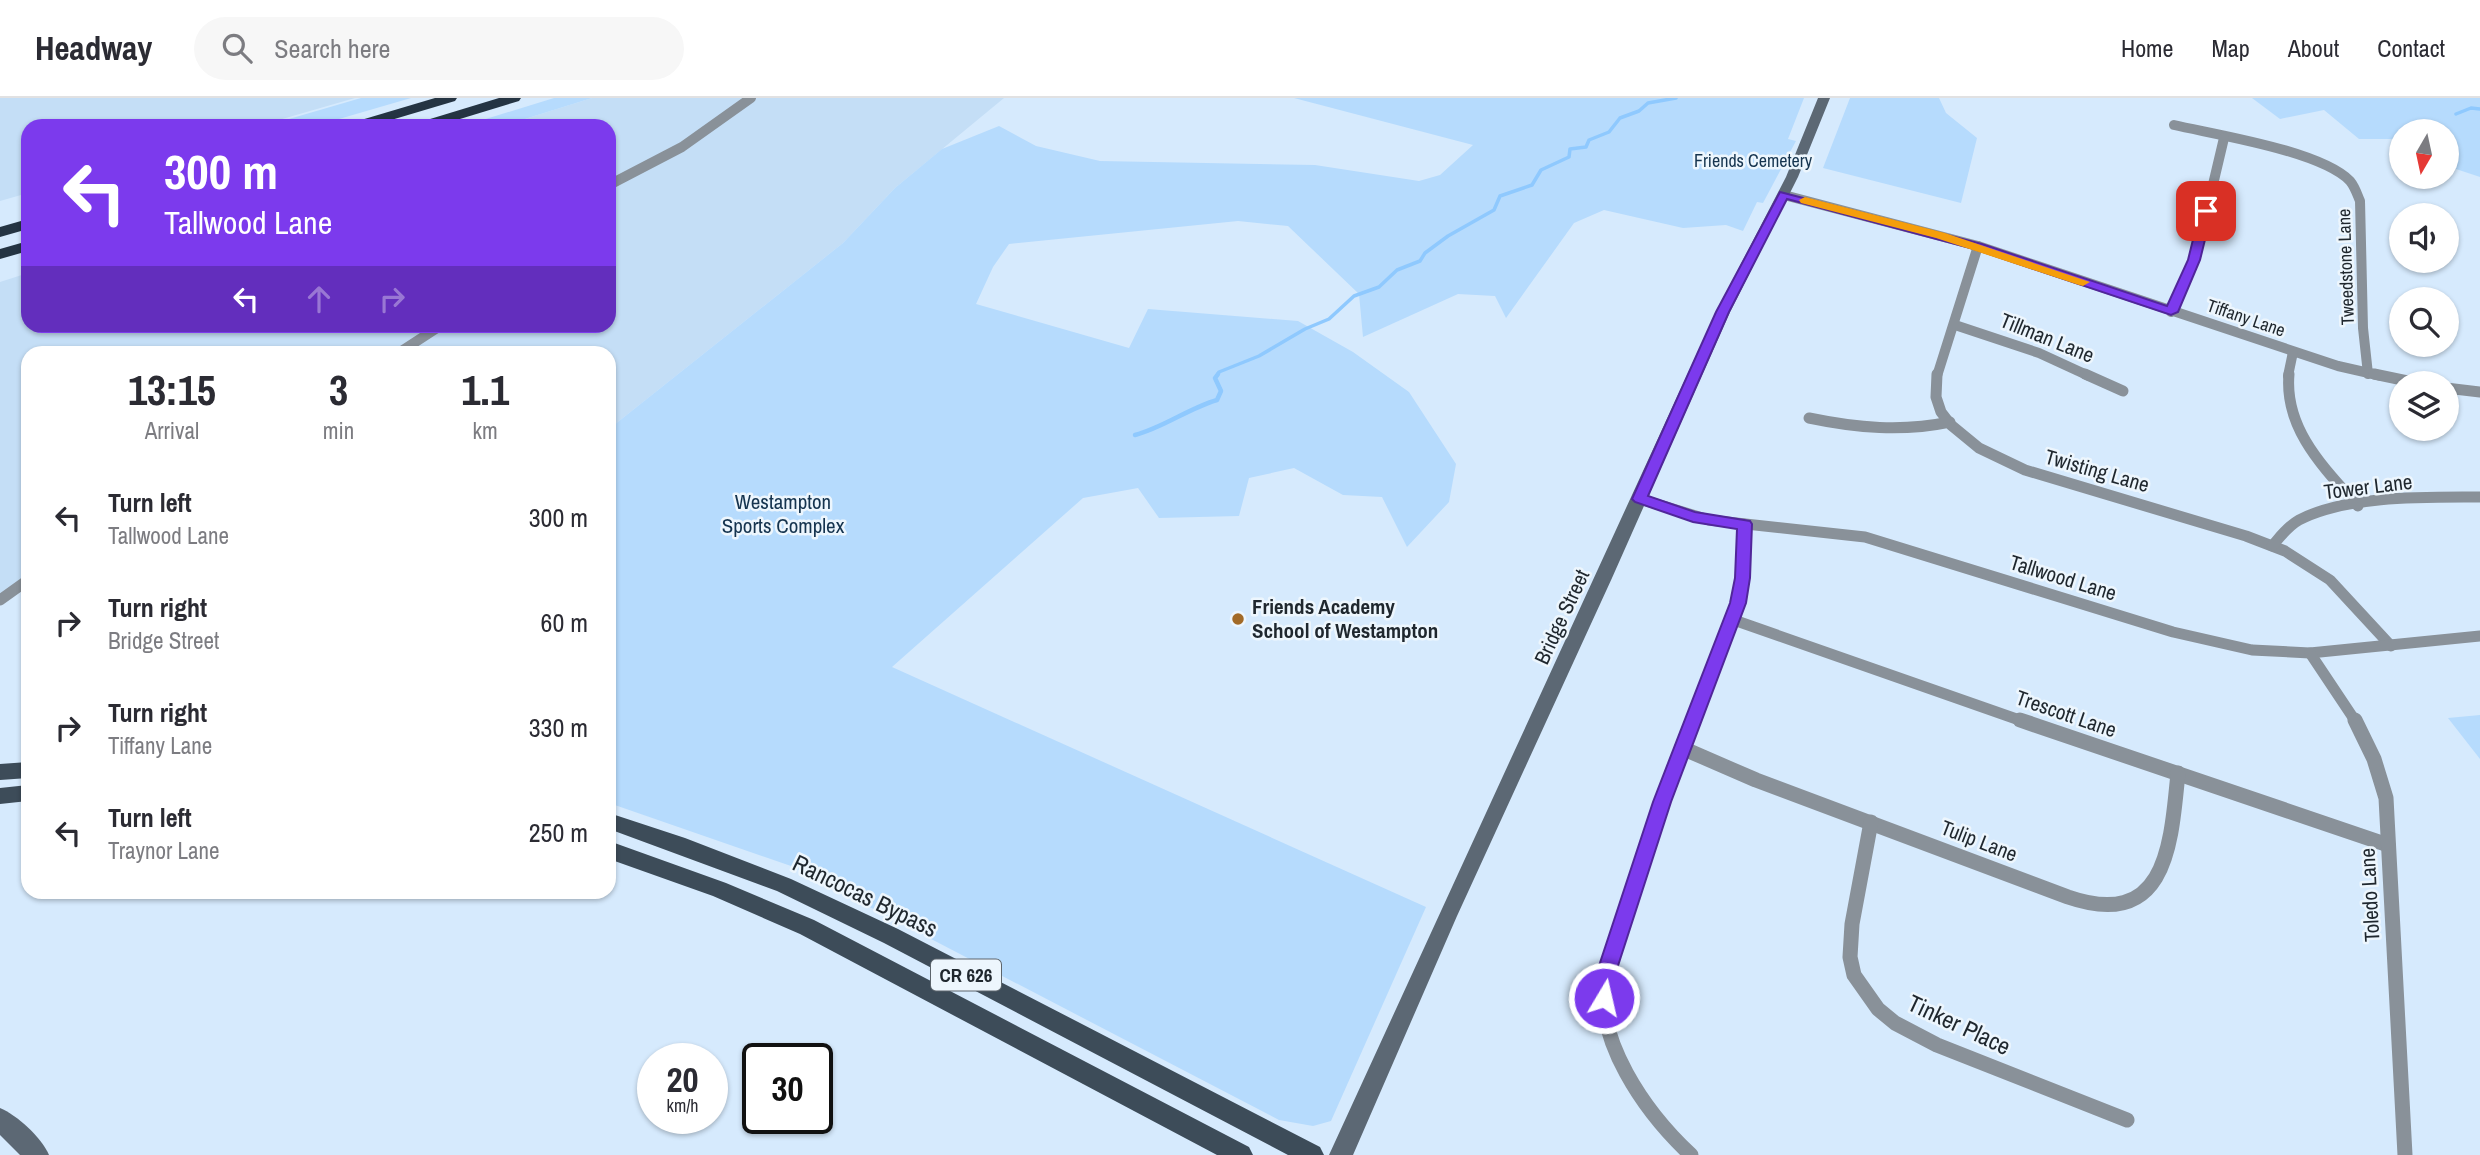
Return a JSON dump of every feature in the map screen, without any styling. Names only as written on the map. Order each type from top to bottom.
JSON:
[{"type":"highway","points":[[380,119],[450,98]]},
{"type":"highway","points":[[445,119],[514,98]]},
{"type":"highway","points":[[0,232],[21,226]]},
{"type":"highway","points":[[0,254],[21,248]]},
{"type":"main road","name":"Bridge Street","points":[[1341,1155],[1447,915],[1640,499],[1723,312],[1784,195],[1824,98]]},
{"type":"main road","points":[[0,772],[21,770]]},
{"type":"main road","points":[[0,796],[21,794]]},
{"type":"main road","name":"Rancocas Bypass","points":[[616,823],[678,844],[772,881],[867,925],[1312,1155]]},
{"type":"main road","name":"CR 626","points":[[616,852],[708,885],[807,927],[1241,1155]]},
{"type":"main road","points":[[0,1119],[37,1155]]},
{"type":"street","points":[[616,181],[682,147],[751,98]]},
{"type":"street","name":"Tweedstone Lane","points":[[2174,125],[2287,153],[2327,166],[2346,177],[2357,190],[2362,238],[2363,328],[2368,374]]},
{"type":"street","points":[[2171,312],[2197,252],[2224,138]]},
{"type":"street","name":"Tiffany Lane","points":[[1784,195],[1978,246],[2293,352],[2389,378]]},
{"type":"street","name":"Twisting Lane","points":[[1978,246],[1936,379],[1935,388],[1940,408],[1950,422],[1977,446],[2008,463],[2272,545],[2301,560],[2330,580],[2390,646]]},
{"type":"street","name":"Tillman Lane","points":[[1955,325],[2039,352],[2123,391]]},
{"type":"street","points":[[409,346],[429,333]]},
{"type":"street","points":[[2293,352],[2287,378],[2288,401],[2293,420],[2310,450],[2358,506]]},
{"type":"street","points":[[2459,390],[2480,392]]},
{"type":"street","points":[[1809,418],[1891,429],[1926,427],[1950,422]]},
{"type":"street","name":"Tower Lane","points":[[2272,545],[2290,526],[2308,515],[2333,508],[2451,497],[2480,498]]},
{"type":"street","name":"Tallwood Lane","points":[[1640,499],[1693,517],[1864,537],[2173,632],[2252,650],[2310,653],[2480,636]]},
{"type":"street","points":[[1691,1155],[1651,1114],[1630,1081],[1614,1045],[1604,998],[1605,975],[1682,748],[1741,590],[1744,524]]},
{"type":"street","points":[[0,600],[21,585]]},
{"type":"street","name":"Trescott Lane","points":[[1731,619],[2389,845]]},
{"type":"street","name":"Toledo Lane","points":[[2310,653],[2359,728],[2376,761],[2386,798],[2405,1155]]},
{"type":"street","name":"Tulip Lane","points":[[1682,748],[1756,780],[2093,904],[2112,904],[2141,895],[2152,888],[2159,877],[2171,840],[2178,774]]},
{"type":"street","name":"Tinker Place","points":[[1871,822],[1852,924],[1850,957],[1854,975],[1878,1009],[1895,1023],[1937,1045],[2127,1121]]},
{"type":"shaded area","points":[[0,98],[355,98],[282,119],[21,119],[21,195],[0,201]]},
{"type":"shaded area","points":[[592,98],[1004,98],[895,188],[843,243],[616,423],[616,346],[21,346],[21,587],[0,603],[0,282],[21,275],[21,333],[616,333],[616,119],[524,119]]},
{"type":"green space","points":[[361,98],[411,98],[339,119],[289,119]]},
{"type":"green space","points":[[554,98],[592,98],[524,119],[486,119]]},
{"type":"green space","name":"Westampton Sports Complex","points":[[1294,98],[1804,98],[1788,139],[1796,141],[1763,203],[1757,202],[1743,231],[1726,225],[1683,228],[1604,210],[1574,223],[1506,318],[1495,296],[1458,294],[1363,337],[1359,294],[1288,226],[1238,221],[1009,244],[993,267],[976,304],[1129,348],[1148,309],[1298,321],[1353,352],[1409,392],[1456,464],[1449,502],[1407,547],[1382,497],[1343,495],[1294,468],[1249,478],[1239,516],[1159,518],[1138,488],[1083,498],[892,667],[1426,907],[1331,1121],[1313,1126],[1279,1120],[791,866],[616,805],[616,423],[843,243],[895,188],[942,149],[999,126],[1036,146],[1100,161],[1315,165],[1419,181],[1440,175],[1473,145]]},
{"type":"green space","points":[[1850,98],[1939,98],[1946,113],[1977,138],[1961,203],[1823,168]]},
{"type":"green space","points":[[2252,98],[2480,98],[2480,177],[2459,170],[2459,119],[2389,119],[2389,139],[2359,139],[2324,110],[2280,119]]},
{"type":"green space","points":[[2480,715],[2480,759],[2448,718]]},
{"type":"waterway","points":[[1218,374],[1329,319],[1354,296],[1379,287],[1397,270],[1420,261],[1425,253],[1448,236],[1494,210],[1500,196],[1532,185],[1541,170],[1569,157],[1570,149],[1586,147],[1589,140],[1609,132],[1620,118],[1639,111],[1648,103],[1676,98]]},
{"type":"waterway","points":[[2456,114],[2471,108],[2480,109]]},
{"type":"waterway","points":[[1135,435],[1217,400],[1221,391],[1215,378],[1218,374]]},
{"type":"slow traffic","points":[[1805,200],[1941,235],[2083,282]]},
{"type":"place","name":"Friends Academy School of Westampton","points":[[1238,619]]},
{"type":"route","points":[[1604,998],[1605,975],[1617,935],[1662,802],[1738,603],[1742,578],[1744,524],[1693,517],[1640,499],[1723,312],[1784,195],[1978,246],[2171,312],[2194,260],[2206,211]]},
{"type":"park label","name":"Friends Cemetery","points":[[1753,161]]}]
